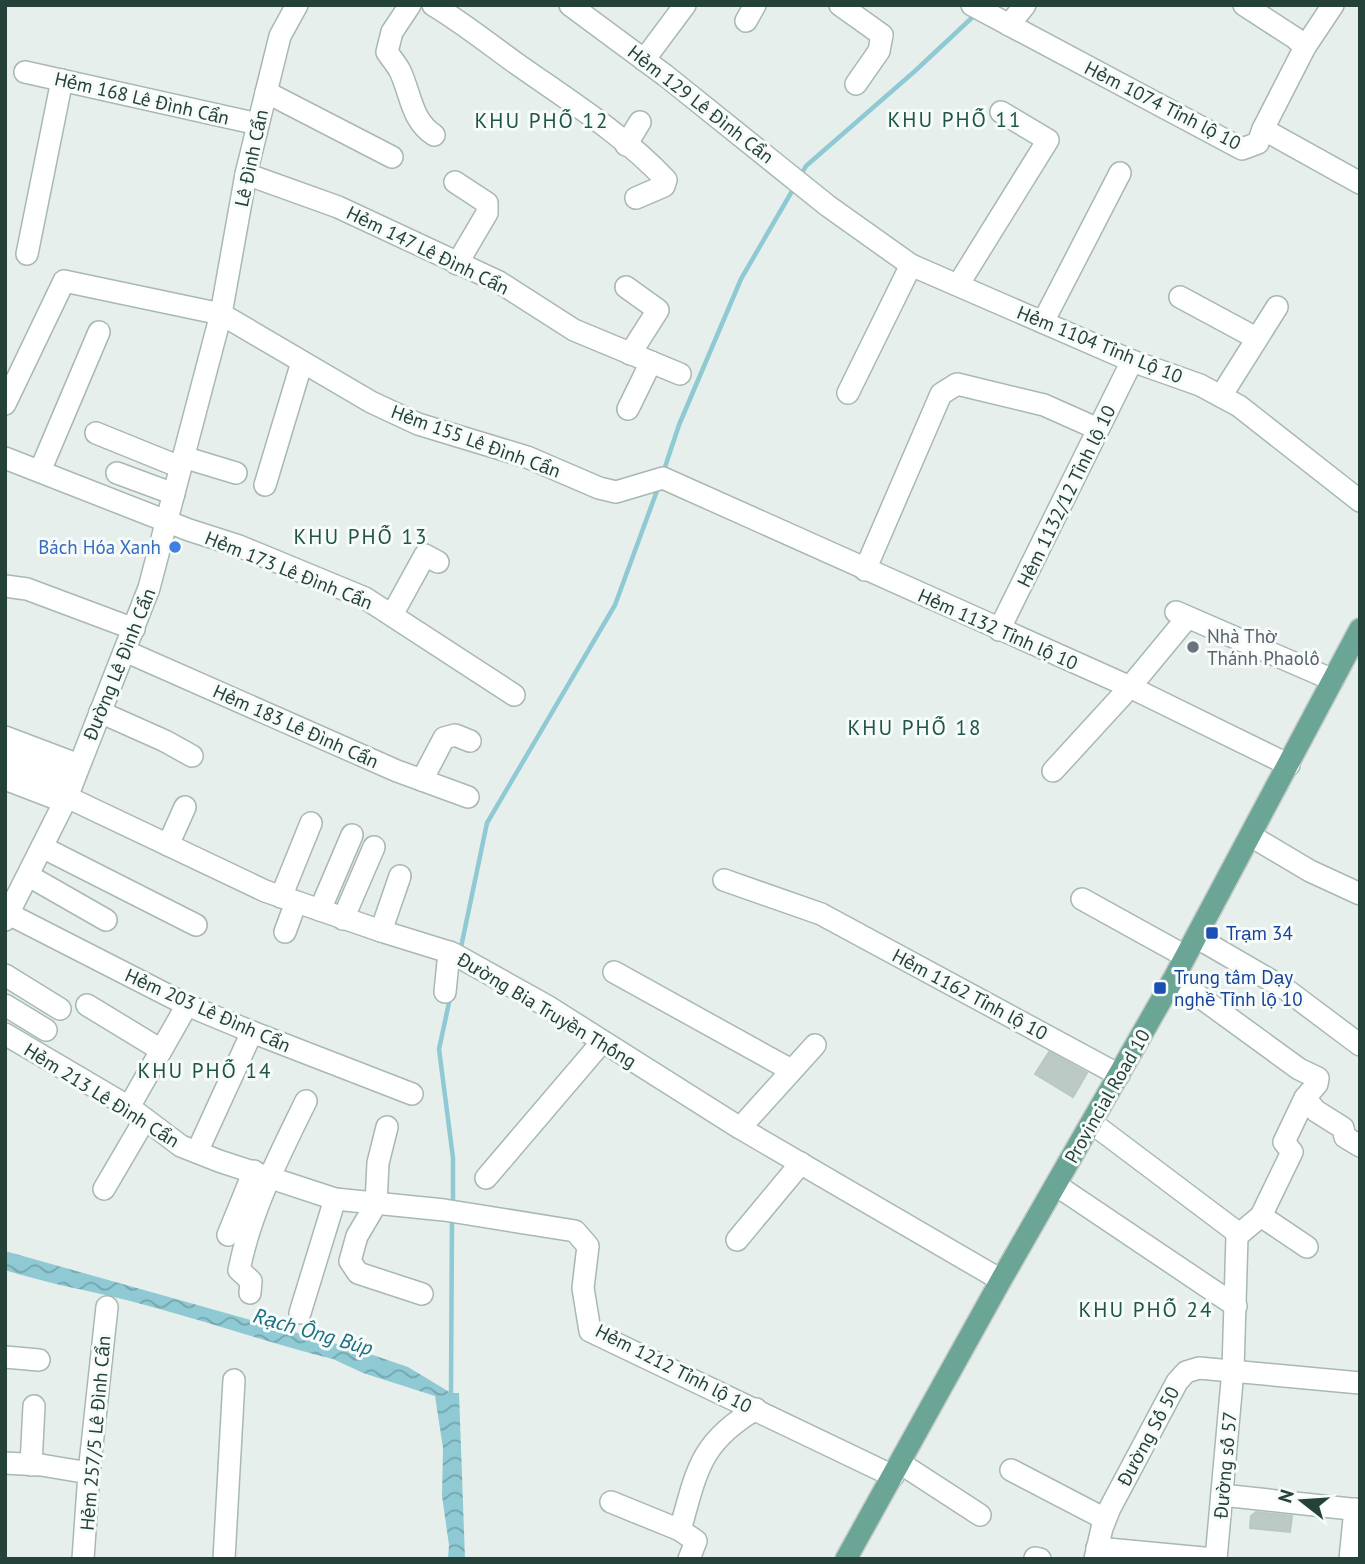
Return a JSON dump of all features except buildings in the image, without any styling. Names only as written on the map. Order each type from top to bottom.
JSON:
[{"type":"main road","name":"Provincial Road 10","points":[[846,1559],[1001,1280],[1174,978],[1360,629]]},
{"type":"street","name":"Lê Đình Cẩn","points":[[220,314],[258,124],[280,36],[297,5]]},
{"type":"street","points":[[410,5],[392,32],[387,52],[400,71],[410,102],[423,128],[434,135]]},
{"type":"street","points":[[433,5],[460,21],[491,46],[600,121],[666,180],[664,186],[636,198]]},
{"type":"street","name":"Hẻm 129 Lê Đình Cẩn","points":[[570,5],[782,167],[828,206]]},
{"type":"street","points":[[644,60],[685,5]]},
{"type":"street","points":[[840,5],[883,35],[879,51],[856,85]]},
{"type":"street","name":"Hẻm 1074 Tỉnh lộ 10","points":[[972,5],[1242,149],[1258,143],[1263,129],[1360,183]]},
{"type":"street","points":[[1002,21],[1025,5]]},
{"type":"street","points":[[1244,5],[1305,47]]},
{"type":"street","points":[[1263,129],[1305,47],[1333,5]]},
{"type":"street","name":"Hẻm 168 Lê Đình Cẩn","points":[[25,72],[258,124]]},
{"type":"street","points":[[27,254],[62,80]]},
{"type":"street","points":[[266,92],[392,157]]},
{"type":"street","points":[[958,285],[1048,140],[1001,112]]},
{"type":"street","points":[[626,145],[640,122]]},
{"type":"street","points":[[1044,322],[1120,173]]},
{"type":"street","name":"Hẻm 147 Lê Đình Cẩn","points":[[246,174],[338,207],[499,282],[574,330],[680,374]]},
{"type":"street","points":[[455,182],[487,203],[487,213],[457,264]]},
{"type":"street","name":"Hẻm 1104 Tỉnh Lộ 10","points":[[828,206],[911,265],[1132,361],[1200,385],[1239,405],[1360,501]]},
{"type":"street","points":[[848,393],[911,265]]},
{"type":"street","name":"Hẻm 155 Lê Đình Cẩn","points":[[5,404],[64,281],[220,314],[371,402],[418,424],[527,457],[599,488],[616,492],[663,478],[706,495]]},
{"type":"street","points":[[626,287],[659,310],[630,354]]},
{"type":"street","points":[[1180,297],[1256,338]]},
{"type":"street","points":[[1221,396],[1277,307]]},
{"type":"street","name":"Đường Lê Đình Cẩn","points":[[6,915],[29,876],[71,787],[149,588],[220,314]]},
{"type":"street","points":[[40,471],[99,332]]},
{"type":"street","name":"Hẻm 1132/12 Tỉnh lộ 10","points":[[999,630],[1132,361]]},
{"type":"street","points":[[265,485],[302,362]]},
{"type":"street","points":[[628,409],[651,362]]},
{"type":"street","points":[[864,570],[941,394],[957,384],[1044,405],[1098,429]]},
{"type":"street","points":[[96,433],[182,462],[236,473]]},
{"type":"street","name":"Hẻm 173 Lê Đình Cẩn","points":[[5,458],[190,530],[239,546],[365,598],[514,695]]},
{"type":"street","points":[[117,473],[174,494]]},
{"type":"street","name":"Hẻm 1132 Tỉnh lộ 10","points":[[706,495],[864,570],[1129,687],[1289,765]]},
{"type":"street","points":[[392,615],[425,555],[438,562]]},
{"type":"street","points":[[5,586],[27,589],[134,629]]},
{"type":"street","points":[[1053,771],[1129,687],[1181,615],[1333,680]]},
{"type":"street","name":"Hẻm 183 Lê Đình Cẩn","points":[[125,651],[397,771],[468,797]]},
{"type":"street","points":[[100,712],[192,756]]},
{"type":"street","points":[[422,780],[444,738],[456,735],[470,741]]},
{"type":"street","points":[[5,737],[71,787]]},
{"type":"street","points":[[5,758],[71,787]]},
{"type":"street","points":[[5,779],[71,787]]},
{"type":"street","name":"Đường Bia Truyền Thống","points":[[71,787],[168,845],[288,900],[451,952],[547,1006],[740,1128],[1001,1280]]},
{"type":"street","points":[[168,845],[185,807]]},
{"type":"street","points":[[285,932],[288,900],[311,823]]},
{"type":"street","points":[[320,910],[352,835]]},
{"type":"street","points":[[1251,836],[1310,871],[1360,894]]},
{"type":"street","points":[[43,847],[196,925]]},
{"type":"street","points":[[343,919],[374,847]]},
{"type":"street","points":[[29,876],[106,920]]},
{"type":"street","points":[[381,931],[400,876]]},
{"type":"street","name":"Hẻm 1162 Tỉnh lộ 10","points":[[724,880],[821,914],[1119,1074]]},
{"type":"street","points":[[1082,899],[1185,956]]},
{"type":"street","name":"Hẻm 203 Lê Đình Cẩn","points":[[6,915],[187,1005],[412,1094]]},
{"type":"street","points":[[1196,937],[1284,988],[1360,1045]]},
{"type":"street","points":[[445,992],[451,952]]},
{"type":"street","points":[[614,972],[791,1070]]},
{"type":"street","points":[[5,975],[60,1009]]},
{"type":"street","points":[[1092,1123],[1234,1230],[1237,1236],[1261,1216],[1292,1152],[1284,1142],[1318,1078],[1299,1069],[1174,978]]},
{"type":"street","points":[[5,1005],[46,1030]]},
{"type":"street","points":[[87,1005],[162,1050]]},
{"type":"street","points":[[104,1189],[162,1050],[187,1005]]},
{"type":"street","points":[[197,1152],[252,1032]]},
{"type":"street","name":"Hẻm 213 Lê Đình Cẩn","points":[[5,1034],[137,1113],[181,1146],[335,1199],[444,1210]]},
{"type":"street","points":[[486,1178],[602,1042]]},
{"type":"street","points":[[740,1128],[815,1045]]},
{"type":"street","points":[[1306,1098],[1316,1111],[1343,1128],[1345,1137],[1360,1146]]},
{"type":"street","points":[[228,1235],[261,1173],[306,1101]]},
{"type":"street","points":[[387,1127],[378,1163],[376,1203],[358,1236],[350,1261],[358,1273],[422,1294]]},
{"type":"street","points":[[737,1240],[801,1163]]},
{"type":"street","points":[[250,1293],[251,1281],[239,1270],[261,1173]]},
{"type":"street","points":[[1056,1185],[1236,1306]]},
{"type":"street","points":[[300,1313],[335,1199]]},
{"type":"street","name":"Hẻm 1212 Tỉnh lộ 10","points":[[444,1210],[575,1231],[588,1246],[583,1288],[590,1331],[756,1409],[896,1469],[980,1515]]},
{"type":"street","points":[[1261,1216],[1307,1247]]},
{"type":"street","name":"Đường số 57","points":[[1215,1559],[1233,1370],[1237,1236]]},
{"type":"street","name":"Hẻm 257/5 Lê Đình Cẩn","points":[[83,1559],[89,1473],[107,1307]]},
{"type":"street","points":[[5,1357],[39,1360]]},
{"type":"street","name":"Đường Số 50","points":[[1096,1553],[1105,1519],[1181,1376],[1186,1372],[1199,1368],[1233,1370],[1360,1383]]},
{"type":"street","points":[[224,1559],[234,1380]]},
{"type":"street","points":[[31,1465],[34,1406]]},
{"type":"street","points":[[611,1502],[688,1543],[696,1472],[710,1447],[731,1424],[756,1409]]},
{"type":"street","points":[[5,1463],[89,1473]]},
{"type":"street","points":[[1011,1470],[1105,1519]]},
{"type":"street","points":[[1222,1495],[1357,1509],[1350,1559]]},
{"type":"street","points":[[1096,1553],[1215,1559]]},
{"type":"water","name":"Rạch Ông Búp","points":[[5,1251],[358,1350],[408,1367],[451,1393],[459,1393],[465,1559],[448,1559],[449,1545],[442,1496],[443,1448],[435,1396],[363,1373],[333,1359],[138,1303],[5,1270]]},
{"type":"waterway","points":[[801,175],[806,166],[977,13]]},
{"type":"waterway","points":[[663,473],[679,425],[741,279],[795,186]]},
{"type":"waterway","points":[[460,952],[487,823],[615,605],[658,488]]},
{"type":"waterway","points":[[450,998],[439,1049],[453,1158],[453,1204]]},
{"type":"waterway","points":[[451,1393],[452,1216]]},
{"type":"place","name":"Bách Hóa Xanh","points":[[175,547]]},
{"type":"place","name":"Nhà Thờ Thánh Phaolô","points":[[1193,647]]},
{"type":"place","name":"Trạm 34","points":[[1212,933]]},
{"type":"place","name":"Trung tâm Dạy nghề Tỉnh lộ 10","points":[[1160,988]]},
{"type":"district","name":"KHU PHỐ 11","points":[[955,120]]},
{"type":"district","name":"KHU PHỐ 12","points":[[542,121]]},
{"type":"district","name":"KHU PHỐ 13","points":[[361,537]]},
{"type":"district","name":"KHU PHỐ 18","points":[[915,728]]},
{"type":"district","name":"KHU PHỐ 14","points":[[205,1071]]},
{"type":"district","name":"KHU PHỐ 24","points":[[1146,1310]]}]
